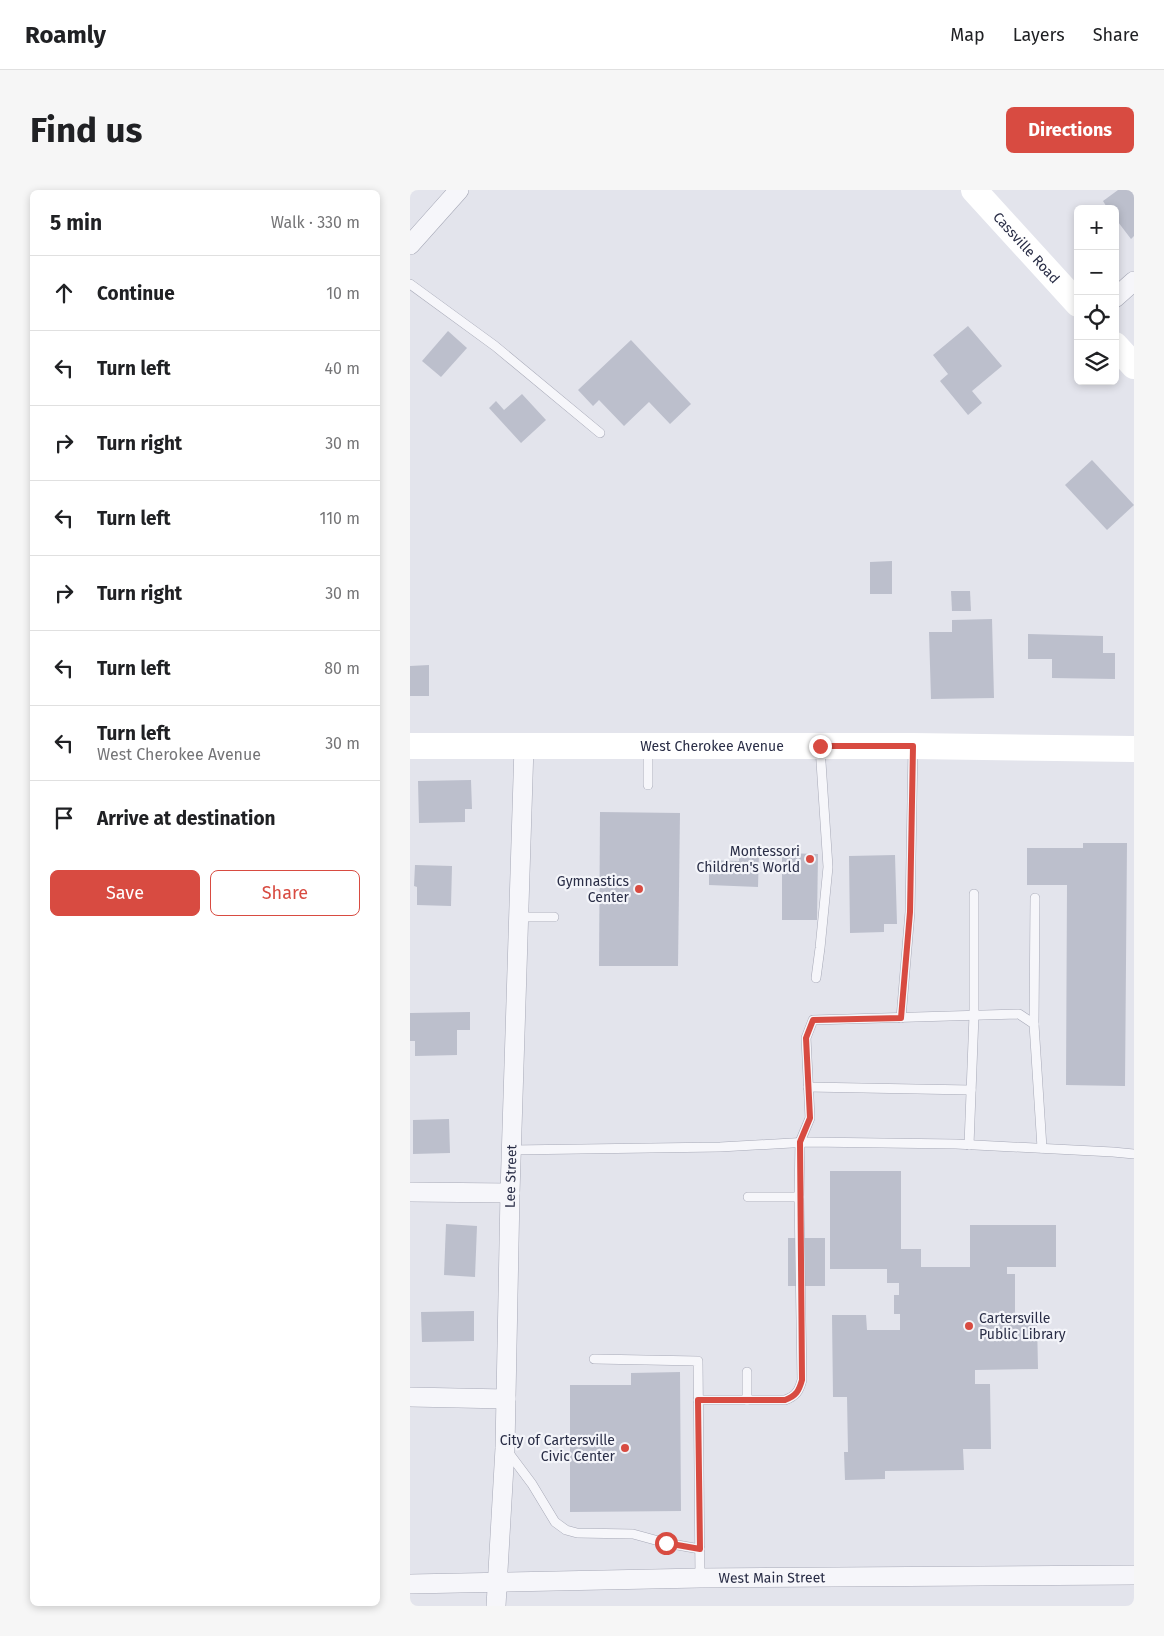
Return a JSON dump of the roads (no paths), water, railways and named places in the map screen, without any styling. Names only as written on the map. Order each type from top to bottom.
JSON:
[{"type":"main road","name":"Cassville Road","points":[[974,190],[1074,300]]},
{"type":"main road","points":[[1119,349],[1134,366]]},
{"type":"main road","name":"West Cherokee Avenue","points":[[410,746],[1134,748]]},
{"type":"street","points":[[410,245],[459,190]]},
{"type":"street","points":[[1118,295],[1134,281]]},
{"type":"street","name":"Lee Street","points":[[496,1606],[505,1448],[510,1193],[524,746]]},
{"type":"street","points":[[410,1192],[510,1193]]},
{"type":"street","points":[[410,1397],[506,1399]]},
{"type":"street","name":"West Main Street","points":[[410,1584],[700,1578],[1134,1575]]},
{"type":"lane","points":[[410,284],[495,346],[600,433]]},
{"type":"lane","points":[[648,746],[648,785]]},
{"type":"lane","points":[[816,978],[828,867],[820,746]]},
{"type":"lane","points":[[901,1018],[910,912],[913,746]]},
{"type":"lane","points":[[969,1145],[974,1015],[974,894]]},
{"type":"lane","points":[[1035,898],[1034,1024],[1042,1148]]},
{"type":"lane","points":[[519,918],[554,917]]},
{"type":"lane","points":[[698,1400],[785,1400],[797,1394],[802,1380],[800,1142],[810,1118],[806,1038],[813,1020],[1019,1014],[1034,1024]]},
{"type":"lane","points":[[808,1087],[971,1090]]},
{"type":"lane","points":[[512,1150],[720,1147],[800,1142],[969,1145],[1134,1154]]},
{"type":"lane","points":[[748,1197],[800,1197]]},
{"type":"lane","points":[[594,1359],[698,1361],[700,1578]]},
{"type":"lane","points":[[747,1372],[747,1400]]},
{"type":"lane","points":[[505,1448],[532,1484],[555,1522],[566,1530],[578,1533],[632,1534],[700,1549]]},
{"type":"place","name":"Montessori Children's World","points":[[810,859]]},
{"type":"place","name":"Gymnastics Center","points":[[639,889]]},
{"type":"place","name":"Cartersville Public Library","points":[[969,1326]]},
{"type":"place","name":"City of Cartersville Civic Center","points":[[625,1448]]}]
